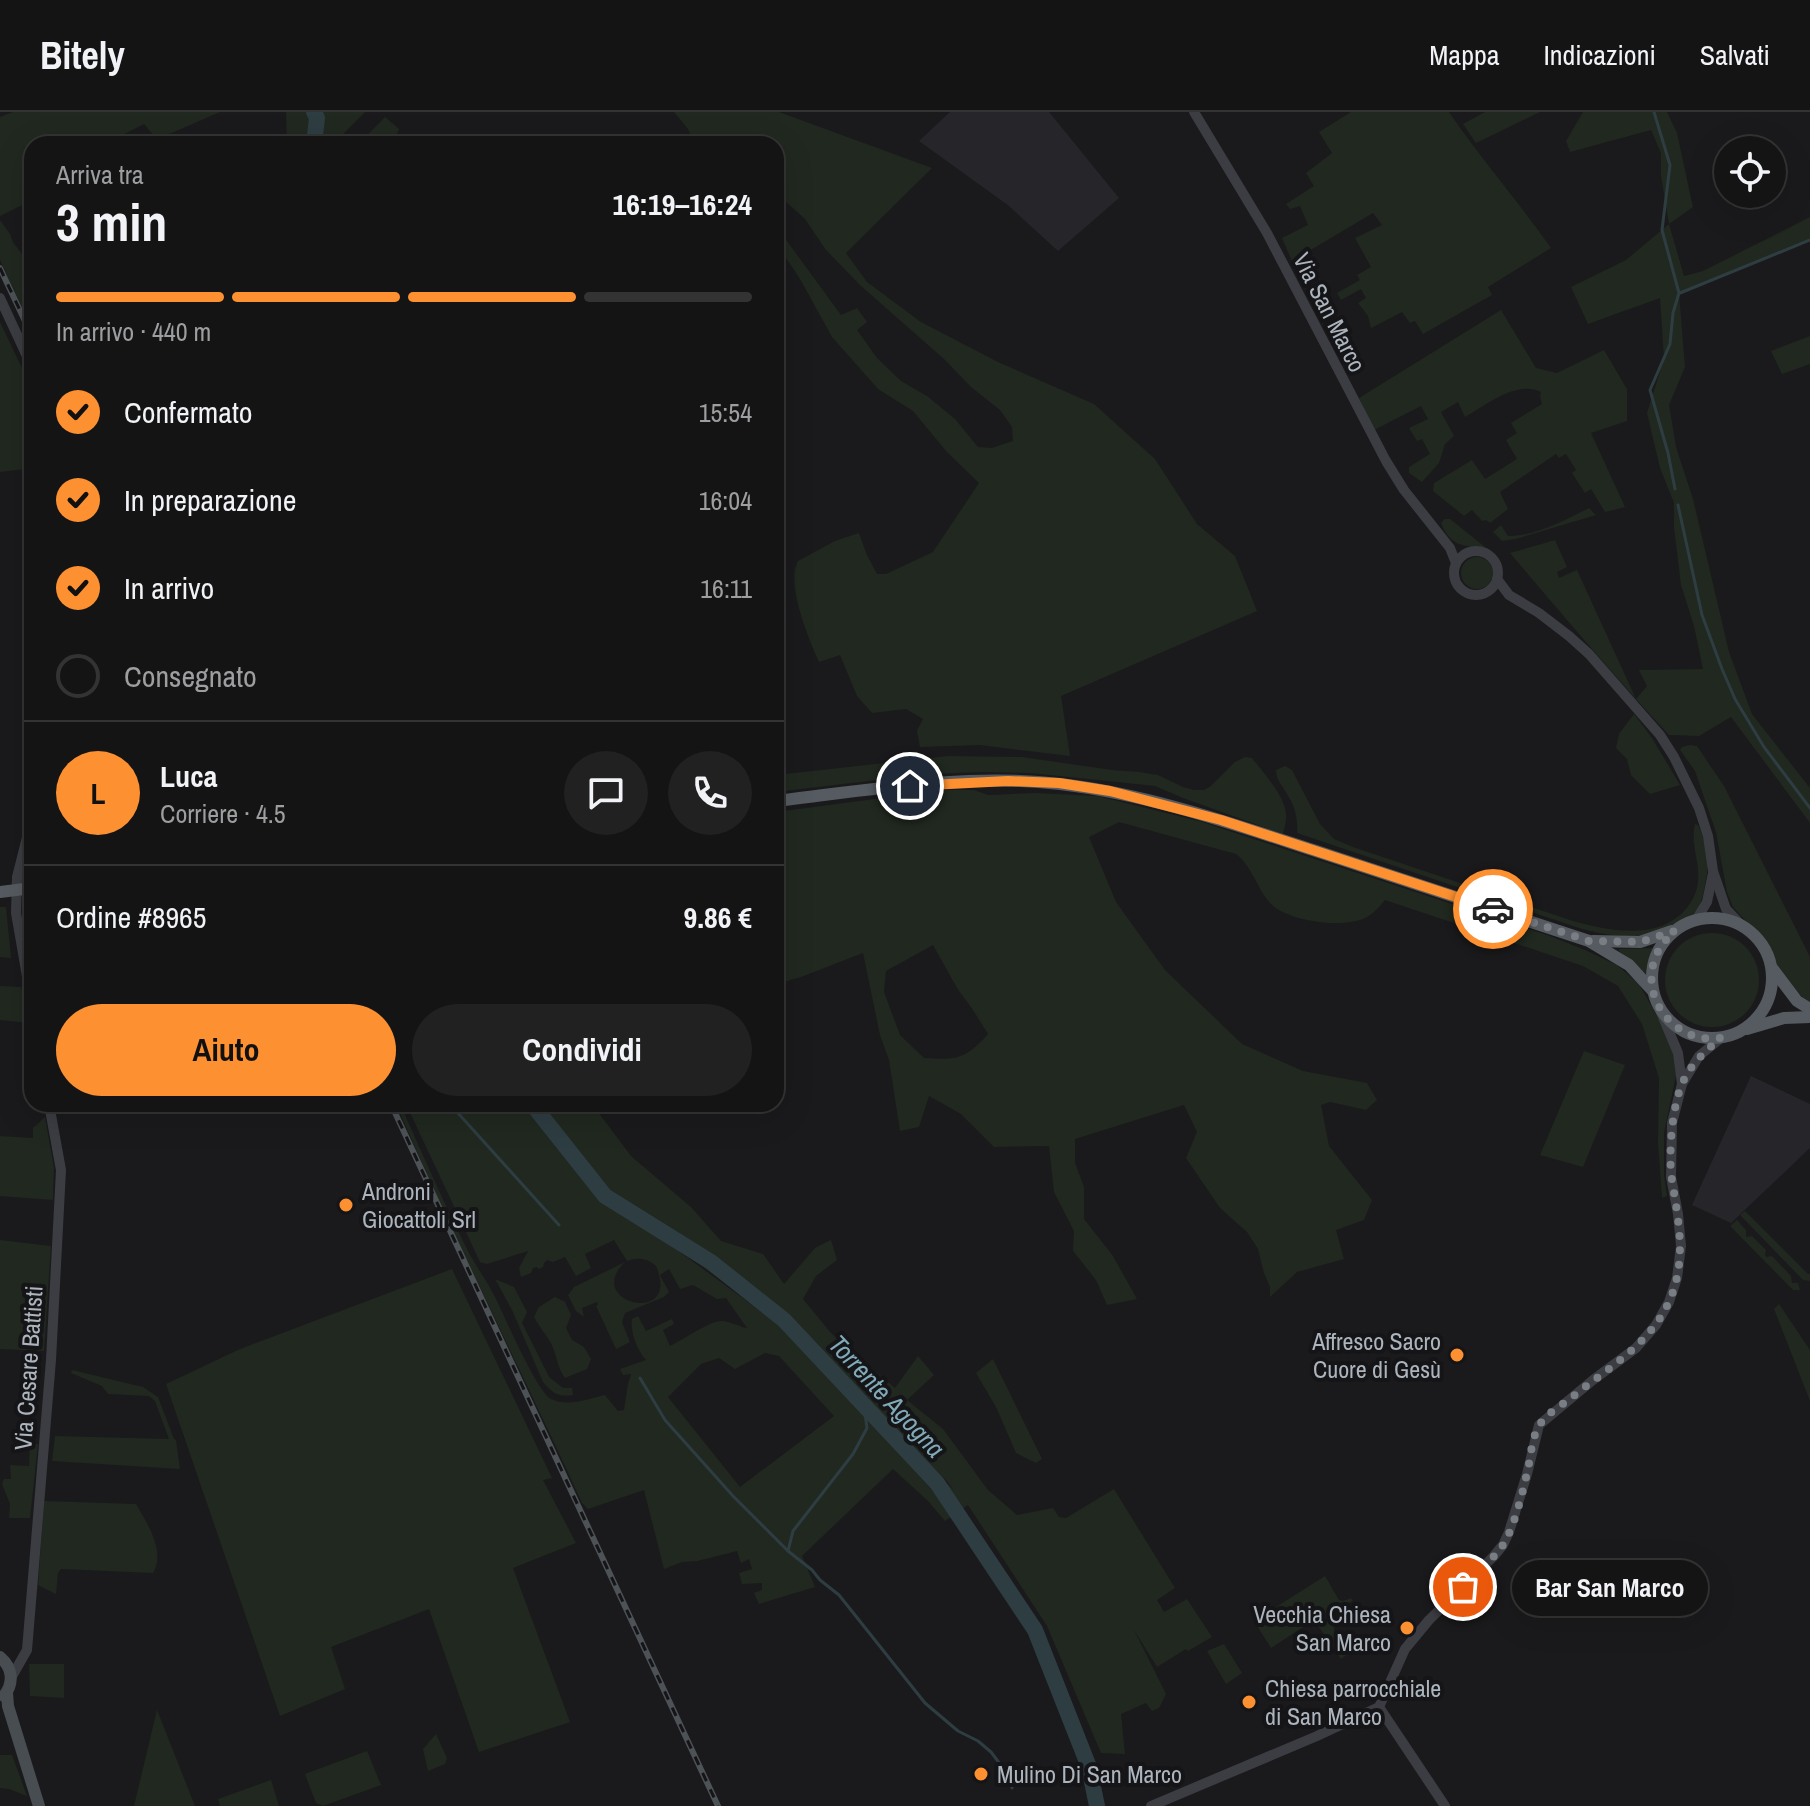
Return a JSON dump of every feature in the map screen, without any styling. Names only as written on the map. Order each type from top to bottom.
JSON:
[{"type":"main road","points":[[784,800],[934,783],[1059,783],[1110,791],[1221,820],[1589,941],[1629,965],[1652,990]]},
{"type":"main road","points":[[0,892],[24,889]]},
{"type":"main road","points":[[1589,941],[1640,942],[1675,931],[1696,920],[1712,918],[1728,920],[1743,927],[1756,937],[1766,951],[1772,985],[1767,1002],[1757,1018],[1744,1030]]},
{"type":"main road","points":[[1675,931],[1663,943],[1651,973],[1652,990],[1660,1010],[1672,1024],[1703,1038],[1721,1038],[1784,1018],[1810,1017]]},
{"type":"main road","points":[[1771,966],[1797,1001],[1810,1009]]},
{"type":"main road","points":[[0,1657],[8,1667],[11,1678],[3,1696],[39,1806]]},
{"type":"main road","points":[[0,1715],[19,1743]]},
{"type":"street","name":"Via San Marco","points":[[1194,112],[1267,233],[1386,461],[1404,490],[1450,548],[1456,563]]},
{"type":"street","points":[[0,298],[24,350]]},
{"type":"street","name":"Via San Marco","points":[[1435,528],[1455,547],[1471,552]]},
{"type":"street","points":[[1487,592],[1497,579],[1497,568],[1492,559],[1482,552],[1462,556],[1456,563],[1453,575],[1459,588],[1472,595],[1487,592],[1509,595]]},
{"type":"street","points":[[1497,579],[1509,595],[1539,613],[1579,645],[1660,735],[1699,808],[1708,836],[1713,871],[1726,909],[1743,927]]},
{"type":"street","points":[[24,849],[17,877],[16,913],[24,959]]},
{"type":"street","points":[[1696,920],[1707,902],[1713,871]]},
{"type":"street","points":[[1660,1010],[1678,1053],[1682,1084]]},
{"type":"street","points":[[1151,1806],[1379,1707],[1405,1649],[1429,1620],[1503,1545],[1527,1474],[1539,1425],[1636,1348],[1656,1325],[1671,1296],[1681,1246],[1671,1177],[1672,1123],[1682,1084],[1699,1056],[1721,1038]]},
{"type":"street","name":"Via Cesare Battisti","points":[[11,1678],[27,1650],[51,1360],[61,1170],[50,1112]]},
{"type":"street","points":[[0,1657],[11,1657],[20,1652],[28,1636]]},
{"type":"street","points":[[1379,1707],[1445,1806]]},
{"type":"shaded area","points":[[13,112],[220,112],[162,136],[154,136],[144,124],[121,136],[24,136],[24,204],[0,216],[0,117]]},
{"type":"shaded area","points":[[286,112],[312,112],[316,119],[314,136],[287,136]]},
{"type":"shaded area","points":[[316,112],[365,112],[343,134],[345,136],[319,136]]},
{"type":"shaded area","points":[[674,112],[779,112],[932,168],[846,253],[867,282],[921,322],[998,362],[1094,404],[1155,459],[1197,524],[1235,556],[1257,611],[1061,696],[1070,756],[980,745],[920,747],[917,731],[923,719],[906,709],[872,713],[857,696],[840,655],[819,662],[796,597],[794,583],[798,561],[835,541],[859,533],[877,574],[886,574],[933,552],[979,483],[946,451],[913,411],[878,389],[832,337],[784,255],[784,237],[841,315],[857,308],[867,322],[857,330],[877,358],[901,381],[927,396],[955,419],[978,447],[992,448],[1013,441],[1012,427],[1000,410],[861,286],[826,250],[805,219],[784,200],[784,136],[691,136]]},
{"type":"shaded area","points":[[950,112],[1049,112],[1119,198],[1058,251],[1009,206],[919,141]]},
{"type":"shaded area","points":[[1351,112],[1449,112],[1551,248],[1488,287],[1492,295],[1423,334],[1415,321],[1410,323],[1402,312],[1371,328],[1368,316],[1358,303],[1366,298],[1361,289],[1341,300],[1337,293],[1360,280],[1357,275],[1371,267],[1355,238],[1382,225],[1373,213],[1292,261],[1282,238],[1308,225],[1300,206],[1290,209],[1286,204],[1314,186],[1306,173],[1332,153],[1319,132]]},
{"type":"shaded area","points":[[1485,112],[1540,112],[1476,143],[1463,124]]},
{"type":"shaded area","points":[[1583,112],[1667,112],[1677,133],[1693,207],[1669,224],[1661,176],[1661,153],[1651,130],[1570,152],[1566,141]]},
{"type":"shaded area","points":[[385,117],[399,129],[396,136],[367,136]]},
{"type":"shaded area","points":[[1810,217],[1810,240],[1679,293],[1685,367],[1669,405],[1676,447],[1693,499],[1729,652],[1752,714],[1810,788],[1810,823],[1731,717],[1699,736],[1669,735],[1636,699],[1647,686],[1639,670],[1703,669],[1681,585],[1674,503],[1660,468],[1647,413],[1664,359],[1660,298],[1588,324],[1571,287],[1626,260],[1669,224],[1684,276],[1703,271]]},
{"type":"shaded area","points":[[0,220],[24,257],[24,312],[0,260]]},
{"type":"shaded area","points":[[1501,310],[1536,368],[1557,373],[1604,350],[1627,389],[1627,421],[1591,433],[1625,507],[1605,512],[1591,489],[1585,493],[1572,473],[1576,470],[1566,454],[1559,458],[1556,454],[1500,492],[1508,509],[1490,523],[1482,521],[1472,510],[1464,516],[1433,491],[1434,483],[1472,460],[1485,479],[1517,459],[1506,440],[1517,433],[1511,423],[1542,404],[1541,392],[1531,389],[1512,391],[1465,417],[1458,402],[1441,412],[1454,436],[1445,444],[1439,463],[1422,482],[1409,473],[1409,467],[1430,454],[1422,439],[1417,441],[1409,428],[1428,419],[1421,406],[1374,430],[1359,398]]},
{"type":"shaded area","points":[[0,322],[24,372],[24,469],[0,472]]},
{"type":"shaded area","points":[[1810,336],[1810,364],[1782,374],[1771,351]]},
{"type":"shaded area","points":[[1589,508],[1596,515],[1516,539],[1502,541],[1493,532],[1501,525],[1508,536],[1529,533]]},
{"type":"shaded area","points":[[1450,519],[1485,547],[1453,541],[1441,523]]},
{"type":"shaded area","points":[[1555,540],[1567,567],[1557,572],[1559,578],[1577,570],[1636,699],[1510,553]]},
{"type":"shaded area","points":[[1477,557],[1488,562],[1493,573],[1488,584],[1477,589],[1466,584],[1461,573],[1466,562]]},
{"type":"shaded area","points":[[1634,714],[1680,785],[1650,794],[1631,775],[1627,759],[1616,748],[1619,734]]},
{"type":"shaded area","points":[[1690,745],[1697,746],[1724,786],[1810,957],[1810,1002],[1778,969],[1766,943],[1733,907],[1727,892],[1716,832],[1695,771],[1680,750]]},
{"type":"shaded area","points":[[948,756],[1022,757],[1158,775],[1183,787],[1204,790],[1245,757],[1252,758],[1273,784],[1286,814],[1283,834],[1155,786],[1031,773],[927,774],[784,791],[784,774]]},
{"type":"shaded area","points":[[1285,766],[1292,770],[1320,824],[1334,839],[1573,921],[1602,928],[1632,931],[1662,926],[1686,909],[1696,892],[1698,881],[1695,824],[1703,837],[1707,858],[1702,899],[1697,910],[1686,920],[1649,934],[1614,935],[1579,928],[1297,833],[1294,808],[1276,774],[1276,770]]},
{"type":"shaded area","points":[[943,790],[974,790],[988,795],[1036,793],[1097,796],[1202,822],[1550,936],[1617,965],[1639,984],[1670,1039],[1677,1071],[1664,1133],[1667,1196],[1662,1198],[1658,1142],[1659,1078],[1642,1024],[1618,986],[1583,966],[1385,900],[1370,915],[1346,923],[1318,922],[1292,916],[1272,905],[1247,865],[1236,854],[1119,822],[1089,837],[1116,902],[1165,970],[1242,1044],[1303,1071],[1367,1083],[1377,1100],[1366,1110],[1330,1102],[1321,1105],[1329,1146],[1372,1200],[1364,1220],[1336,1230],[1344,1259],[1297,1272],[1270,1297],[1270,1287],[1258,1249],[1247,1232],[1220,1208],[1186,1158],[1197,1132],[1184,1105],[1075,1139],[1075,1163],[1084,1187],[1084,1219],[1113,1256],[1137,1299],[1107,1305],[1096,1280],[1073,1251],[1074,1231],[1054,1192],[1049,1146],[994,1147],[961,1114],[929,1096],[919,1127],[900,1131],[889,1060],[880,1035],[863,953],[784,982],[784,811]],"holes":[[[933,945],[988,1034],[973,1049],[966,1054],[944,1059],[924,1058],[900,1035],[884,992],[886,971]]]},
{"type":"shaded area","points":[[0,907],[6,907],[11,958],[0,957]]},
{"type":"shaded area","points":[[1703,933],[1721,933],[1746,946],[1756,962],[1759,980],[1756,998],[1746,1014],[1721,1027],[1703,1027],[1678,1014],[1665,989],[1665,971],[1678,946]]},
{"type":"shaded area","points":[[1656,948],[1647,975],[1618,950],[1620,949]]},
{"type":"shaded area","points":[[0,986],[21,987],[24,1022],[0,1020]]},
{"type":"shaded area","points":[[1584,1051],[1625,1065],[1583,1167],[1540,1155]]},
{"type":"shaded area","points":[[1751,1076],[1810,1104],[1810,1148],[1731,1223],[1692,1205]]},
{"type":"shaded area","points":[[400,1112],[404,1112],[470,1255],[538,1383],[551,1399],[571,1402],[605,1395],[618,1411],[624,1410],[631,1374],[623,1375],[620,1369],[646,1360],[637,1346],[632,1329],[632,1319],[638,1316],[646,1331],[672,1319],[674,1324],[663,1330],[670,1346],[718,1322],[747,1328],[726,1298],[717,1299],[693,1285],[680,1289],[669,1269],[660,1275],[669,1292],[625,1313],[622,1322],[630,1342],[616,1349],[596,1306],[597,1302],[582,1308],[584,1317],[576,1311],[568,1295],[574,1287],[625,1262],[615,1276],[615,1288],[623,1297],[634,1302],[646,1302],[656,1297],[660,1285],[656,1266],[642,1259],[627,1261],[614,1240],[585,1254],[591,1268],[576,1276],[565,1257],[553,1262],[547,1260],[543,1267],[533,1268],[531,1273],[521,1277],[519,1268],[528,1251],[487,1264],[480,1262],[410,1112],[538,1112],[605,1197],[786,1330],[954,1490],[787,1329],[606,1195],[540,1112],[598,1112],[631,1156],[691,1207],[721,1241],[763,1254],[784,1284],[815,1248],[831,1240],[837,1260],[816,1276],[803,1299],[831,1333],[895,1388],[918,1356],[934,1375],[907,1400],[943,1429],[988,1490],[1017,1515],[1053,1508],[1059,1517],[1066,1518],[1114,1489],[1175,1588],[1157,1600],[1164,1612],[1187,1599],[1212,1637],[1157,1667],[1134,1630],[1166,1694],[1159,1708],[1152,1711],[1146,1703],[1121,1714],[1125,1754],[1101,1753],[1047,1626],[968,1505],[945,1521],[893,1469],[802,1556],[815,1587],[759,1604],[754,1593],[762,1590],[762,1583],[742,1584],[739,1573],[752,1569],[749,1559],[741,1563],[737,1551],[682,1562],[664,1569],[644,1490],[588,1509],[582,1503]],"holes":[[[765,1353],[779,1356],[834,1416],[740,1487],[668,1397],[701,1364],[719,1358],[735,1369]]]},
{"type":"shaded area","points":[[45,1117],[54,1168],[53,1200],[0,1196],[0,1136],[33,1138],[33,1128]]},
{"type":"shaded area","points":[[1745,1211],[1810,1274],[1810,1281],[1803,1280],[1740,1215]]},
{"type":"shaded area","points":[[1737,1220],[1746,1230],[1746,1237],[1752,1236],[1766,1250],[1765,1256],[1772,1256],[1791,1276],[1792,1283],[1798,1283],[1800,1290],[1793,1290],[1730,1226]]},
{"type":"shaded area","points":[[0,1240],[51,1246],[44,1351],[0,1349]]},
{"type":"shaded area","points":[[452,1269],[552,1478],[543,1480],[576,1543],[513,1568],[570,1722],[479,1752],[429,1609],[331,1647],[345,1689],[280,1716],[166,1384],[240,1349]]},
{"type":"shaded area","points":[[495,1279],[514,1287],[527,1312],[522,1323],[549,1377],[563,1388],[572,1388],[573,1395],[556,1394],[543,1382]]},
{"type":"shaded area","points":[[555,1297],[565,1302],[571,1315],[566,1328],[572,1340],[584,1347],[591,1359],[587,1369],[565,1378],[552,1345],[534,1317],[539,1307]]},
{"type":"shaded area","points":[[1779,1304],[1810,1350],[1810,1401],[1774,1309]]},
{"type":"shaded area","points":[[993,1359],[1042,1459],[1036,1463],[1016,1453],[996,1407],[976,1373]]},
{"type":"shaded area","points":[[72,1370],[143,1387],[158,1397],[176,1440],[180,1469],[52,1461],[55,1436],[169,1439],[155,1401],[149,1396],[108,1394],[102,1386],[71,1373]]},
{"type":"shaded area","points":[[30,1442],[38,1444],[30,1518],[9,1518],[10,1504],[2,1484],[4,1479],[11,1479],[10,1465],[29,1466]]},
{"type":"shaded area","points":[[44,1501],[136,1504],[156,1547],[153,1573],[61,1569],[56,1594],[38,1585]]},
{"type":"shaded area","points":[[1325,1576],[1339,1600],[1351,1598],[1353,1601],[1345,1605],[1344,1612],[1336,1615],[1336,1637],[1343,1641],[1356,1638],[1362,1644],[1341,1659],[1314,1620],[1271,1648],[1254,1621]]},
{"type":"shaded area","points":[[1224,1644],[1242,1673],[1226,1684],[1207,1651]]},
{"type":"shaded area","points":[[29,1664],[64,1664],[64,1698],[30,1696]]},
{"type":"shaded area","points":[[157,1710],[195,1806],[134,1806]]},
{"type":"shaded area","points":[[436,1734],[447,1758],[445,1764],[428,1771],[423,1749]]},
{"type":"shaded area","points":[[367,1751],[381,1785],[323,1806],[316,1803],[305,1774]]},
{"type":"shaded area","points":[[0,1755],[12,1755],[27,1796],[0,1788]]},
{"type":"shaded area","points":[[271,1780],[279,1806],[220,1806],[218,1799]]},
{"type":"waterway","name":"Torrente Agogna","points":[[314,112],[317,118],[315,136]]},
{"type":"waterway","points":[[1654,112],[1670,165],[1662,230],[1679,293],[1673,313],[1670,344],[1650,390],[1675,489]]},
{"type":"waterway","points":[[1680,293],[1810,240]]},
{"type":"waterway","points":[[1678,505],[1702,615],[1735,699],[1764,747],[1810,808]]},
{"type":"waterway","points":[[457,1112],[559,1225]]},
{"type":"waterway","name":"Torrente Agogna","points":[[538,1112],[605,1196],[711,1262],[784,1320],[937,1483],[1035,1630],[1089,1767],[1097,1806]]},
{"type":"waterway","points":[[640,1378],[665,1420],[733,1496],[788,1551],[839,1595],[925,1703],[958,1731],[991,1752],[1009,1776],[1012,1788]]},
{"type":"waterway","points":[[788,1551],[793,1531],[853,1454],[867,1428],[864,1406]]},
{"type":"railway","points":[[0,268],[24,319]]},
{"type":"railway","points":[[395,1112],[718,1806]]},
{"type":"way so far","points":[[1463,1587],[1503,1545],[1527,1474],[1539,1425],[1636,1348],[1656,1325],[1669,1302],[1677,1278],[1681,1246],[1671,1177],[1672,1123],[1682,1084],[1699,1056],[1721,1038],[1703,1038],[1687,1033],[1672,1024],[1655,1001],[1651,973],[1655,957],[1675,931],[1640,942],[1589,941],[1493,909]]},
{"type":"place","name":"Androni Giocattoli Srl","points":[[346,1205]]},
{"type":"place","name":"Affresco Sacro Cuore di Gesù","points":[[1457,1355]]},
{"type":"place","name":"Bar San Marco","points":[[1463,1587]]},
{"type":"place","name":"Vecchia Chiesa San Marco","points":[[1407,1628]]},
{"type":"place","name":"Chiesa parrocchiale di San Marco","points":[[1249,1702]]},
{"type":"place","name":"Mulino Di San Marco","points":[[981,1774]]},
{"type":"route","points":[[910,786],[1008,781],[1059,783],[1110,791],[1221,820],[1493,909]]}]
